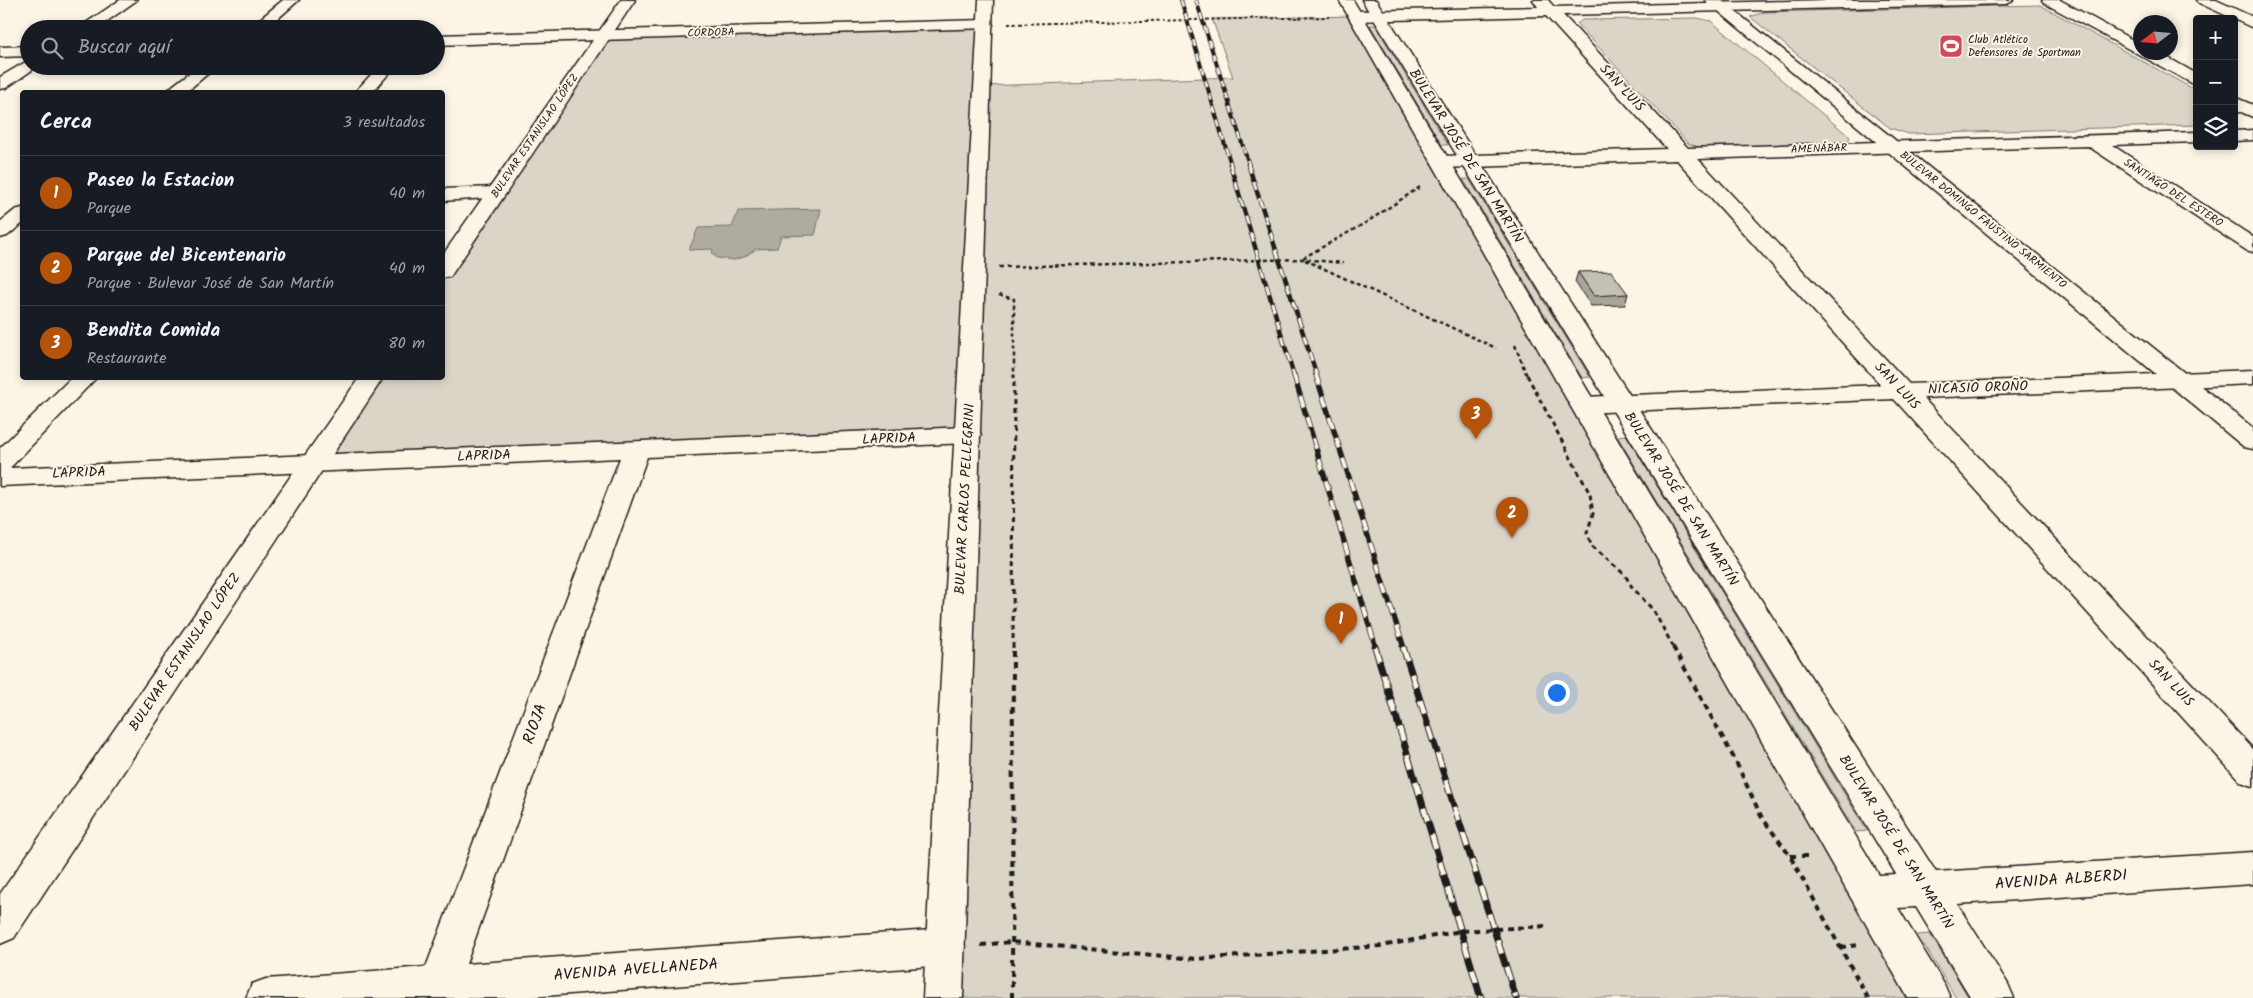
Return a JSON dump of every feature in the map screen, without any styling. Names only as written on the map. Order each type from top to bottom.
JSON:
[{"type":"street","points":[[99,20],[130,0]]},
{"type":"street","points":[[267,20],[292,0]]},
{"type":"street","name":"BULEVAR ESTANISLAO LÓPEZ","points":[[445,268],[628,0]]},
{"type":"street","name":"BULEVAR CARLOS PELLEGRINI","points":[[943,998],[976,268],[986,0]]},
{"type":"street","points":[[1362,8],[2007,0]]},
{"type":"street","points":[[2049,0],[2133,46]]},
{"type":"street","points":[[2204,0],[2253,23]]},
{"type":"street","name":"BULEVAR DOMINGO FAUSTINO SARMIENTO","points":[[1716,4],[2253,441]]},
{"type":"street","name":"SAN LUIS","points":[[1545,6],[2253,772]]},
{"type":"street","name":"BULEVAR JOSÉ DE SAN MARTÍN","points":[[1362,8],[1470,161],[1994,998]]},
{"type":"street","name":"BULEVAR JOSÉ DE SAN MARTÍN","points":[[1362,8],[1441,162],[1930,998]]},
{"type":"street","name":"CÓRDOBA","points":[[445,40],[985,25]]},
{"type":"street","points":[[0,52],[20,51]]},
{"type":"street","points":[[2159,60],[2193,79]]},
{"type":"street","points":[[0,84],[20,71]]},
{"type":"street","points":[[179,90],[198,75]]},
{"type":"street","points":[[365,90],[379,75]]},
{"type":"street","points":[[2238,104],[2253,112]]},
{"type":"street","points":[[2238,136],[2253,135]]},
{"type":"street","name":"AMENÁBAR","points":[[1441,162],[2193,137]]},
{"type":"street","name":"SANTIAGO DEL ESTERO","points":[[2093,140],[2253,246]]},
{"type":"street","points":[[445,195],[496,193]]},
{"type":"street","points":[[0,209],[20,209]]},
{"type":"street","points":[[0,232],[20,216]]},
{"type":"street","name":"NICASIO OROÑO","points":[[1583,404],[2253,377]]},
{"type":"street","points":[[0,463],[82,380]]},
{"type":"street","name":"BULEVAR ESTANISLAO LÓPEZ","points":[[0,926],[370,380]]},
{"type":"street","name":"LAPRIDA","points":[[0,477],[968,435]]},
{"type":"street","name":"RIOJA","points":[[436,992],[637,449]]},
{"type":"street","name":"AVENIDA ALBERDI","points":[[1868,893],[2253,868]]},
{"type":"street","name":"AVENIDA AVELLANEDA","points":[[266,998],[436,992],[945,947]]},
{"type":"path","points":[[985,25],[1362,8]]},
{"type":"path","points":[[1302,258],[1367,222],[1420,187]]},
{"type":"path","points":[[1302,258],[1496,348]]},
{"type":"path","points":[[976,268],[1302,258],[1344,263]]},
{"type":"path","points":[[974,289],[1014,299],[1012,998]]},
{"type":"path","points":[[1520,364],[1595,506],[1593,519],[1587,533],[1592,546],[1603,558],[1616,565],[1632,587],[1653,610],[1735,760],[1761,816],[1790,856],[1868,998]]},
{"type":"path","points":[[945,947],[1012,942],[1196,959],[1381,946],[1461,931],[1547,926]]},
{"type":"shaded area","name":"Club Atlético Defensores de Sportman","points":[[2040,5],[2133,56],[2133,60],[2140,60],[2193,89],[2193,125],[1909,134],[1890,128],[1750,17],[1764,12]]},
{"type":"shaded area","points":[[1356,16],[1930,998],[943,998],[968,435],[313,463],[370,380],[445,380],[445,269],[602,36],[985,25],[984,86],[1233,77],[1212,19]]},
{"type":"shaded area","points":[[1697,18],[1711,21],[1850,137],[1847,143],[1702,148],[1689,144],[1577,24],[1582,20]]},
{"type":"shaded area","points":[[1370,25],[1375,25],[1448,145],[1442,145]]},
{"type":"shaded area","points":[[1463,179],[1469,179],[1590,377],[1582,378]]},
{"type":"shaded area","points":[[821,209],[815,235],[781,236],[777,248],[756,249],[744,257],[734,260],[717,258],[713,254],[712,249],[689,250],[698,228],[732,227],[738,211]]},
{"type":"shaded area","points":[[1626,435],[1867,831],[1856,832],[1617,436]]},
{"type":"shaded area","points":[[1930,934],[1969,998],[1956,998],[1918,935]]},
{"type":"building","points":[[1611,271],[1628,294],[1594,296],[1578,272]]},
{"type":"railway","points":[[1181,0],[1231,165]]},
{"type":"railway","points":[[1196,0],[1249,165]]},
{"type":"railway","points":[[1230,164],[1294,376]]},
{"type":"railway","points":[[1248,164],[1317,376]]},
{"type":"railway","points":[[1294,375],[1376,648]]},
{"type":"railway","points":[[1316,375],[1404,648]]},
{"type":"railway","points":[[1375,647],[1481,998]]},
{"type":"railway","points":[[1403,647],[1516,998]]},
{"type":"place","name":"Club Atlético Defensores de Sportman","points":[[1951,46]]},
{"type":"place","name":"Bendita Comida","points":[[1476,439]]},
{"type":"place","name":"Parque del Bicentenario","points":[[1512,538]]},
{"type":"place","name":"Paseo la Estacion","points":[[1341,644]]}]
